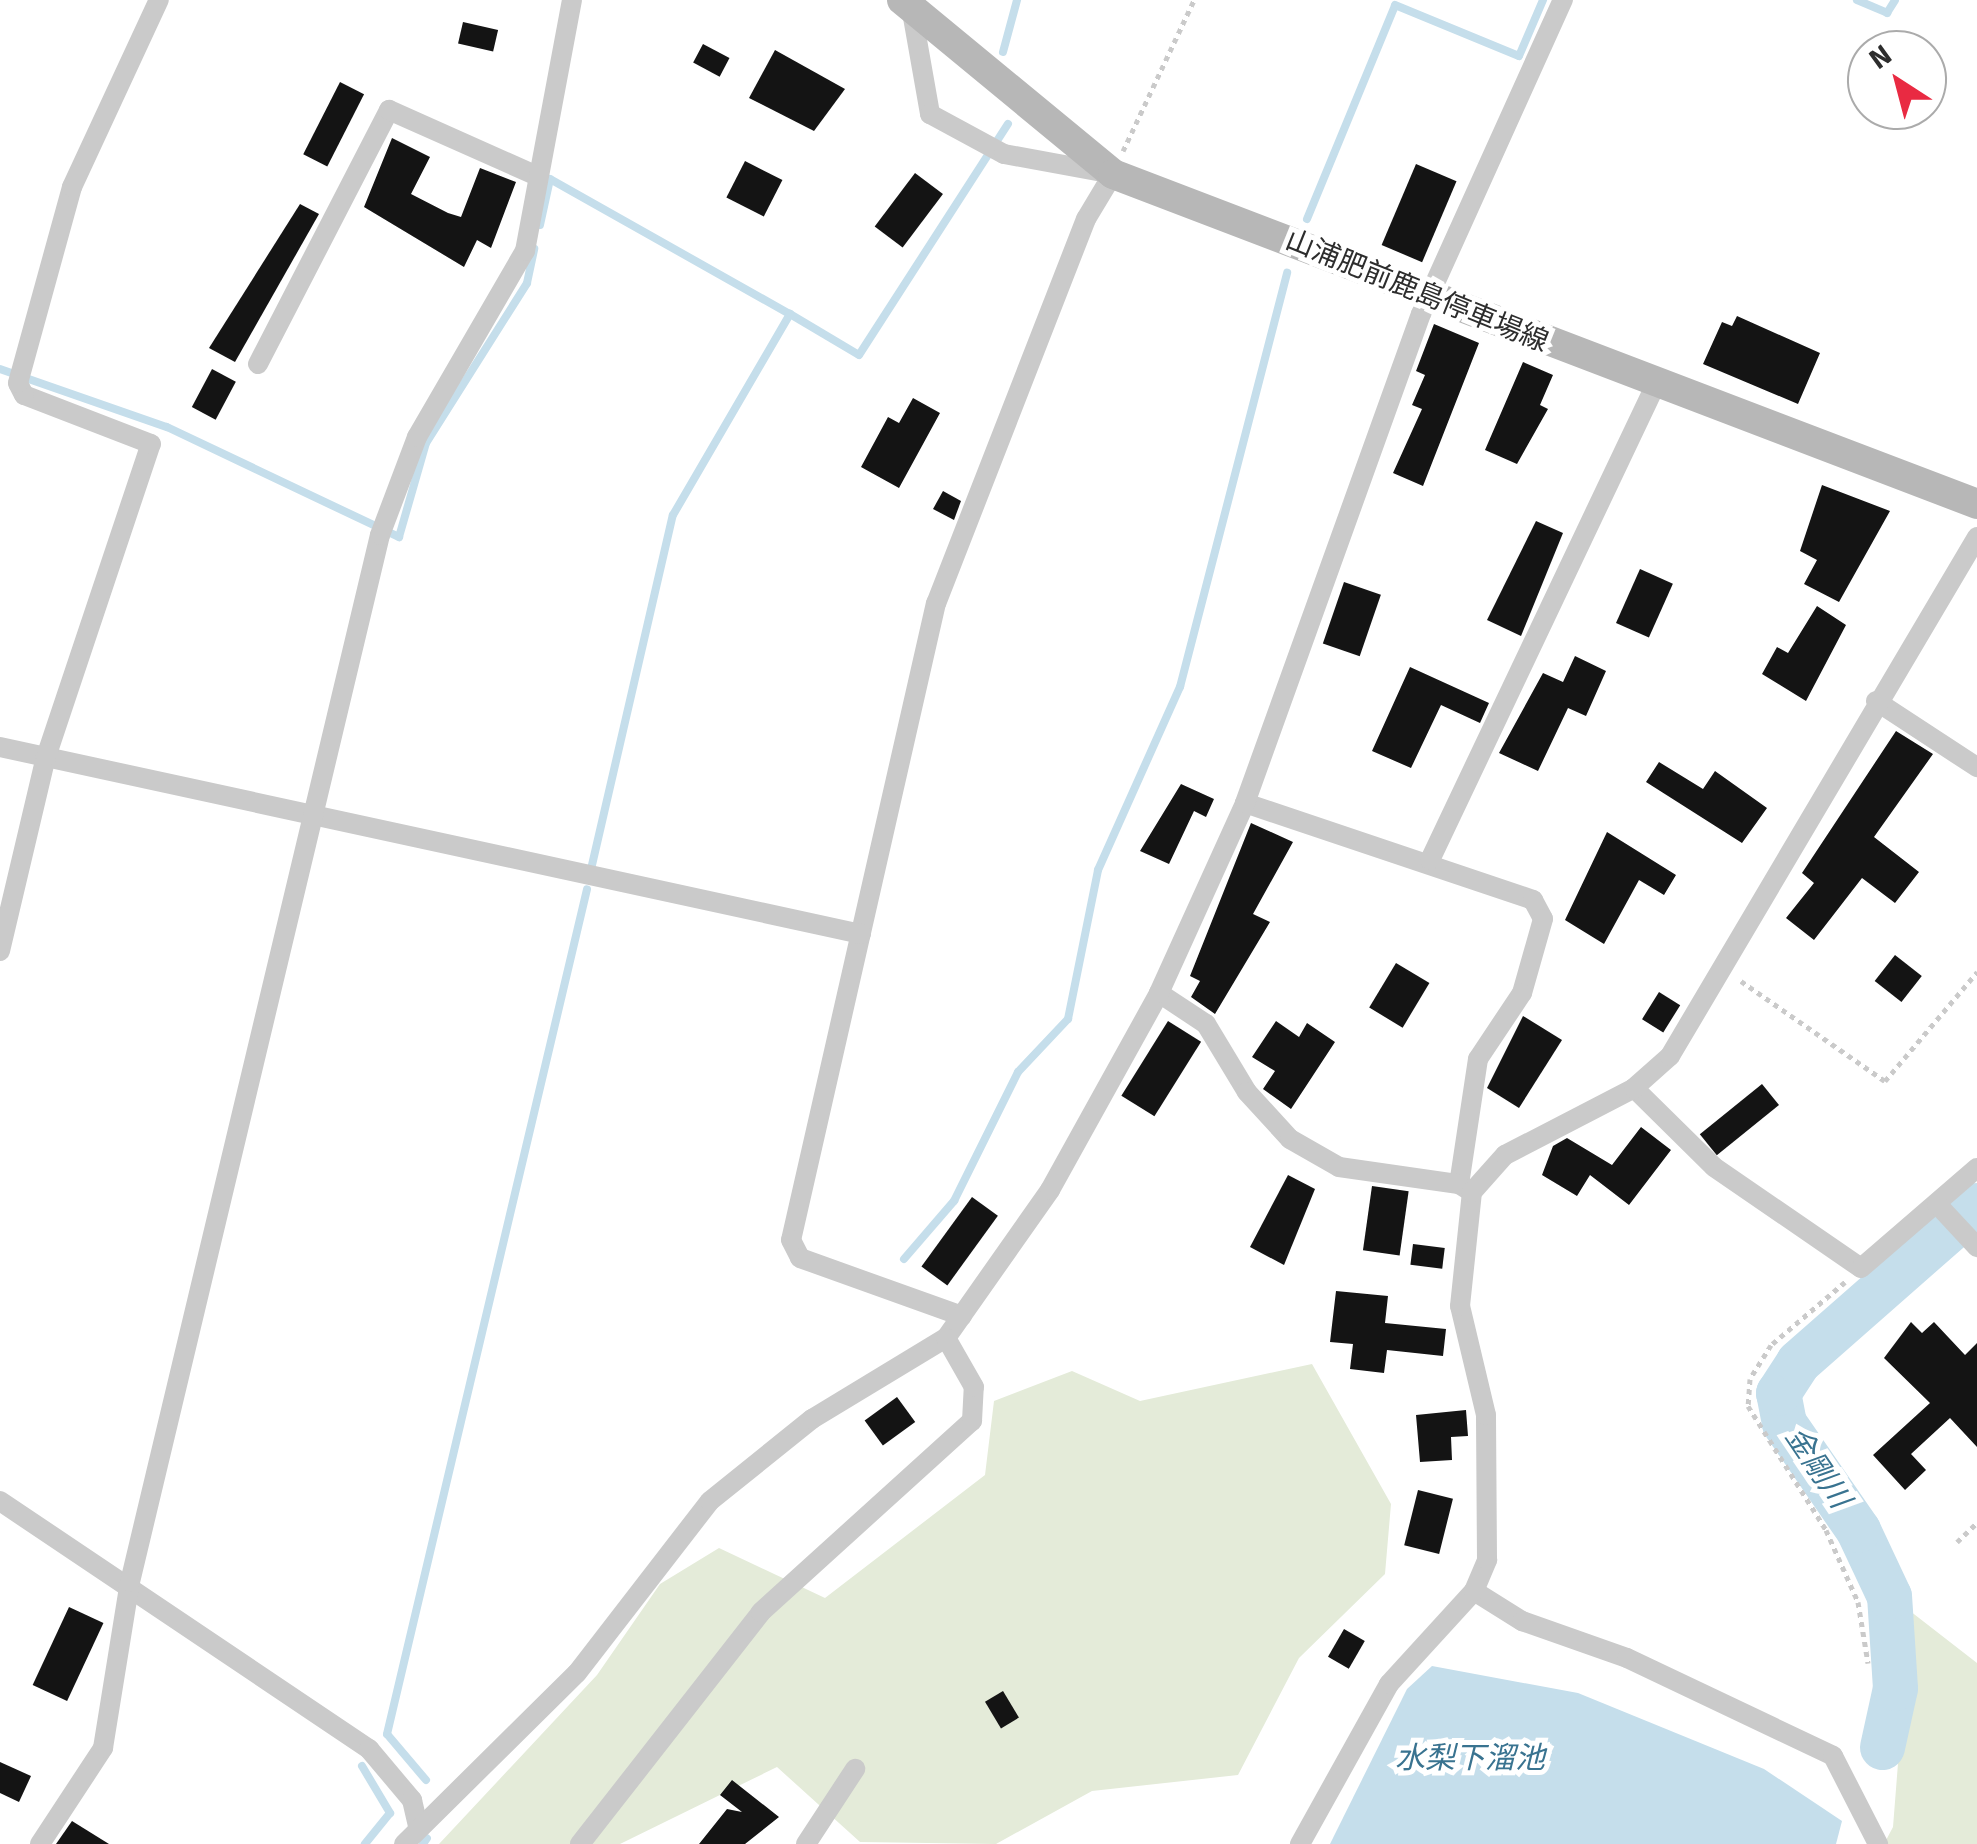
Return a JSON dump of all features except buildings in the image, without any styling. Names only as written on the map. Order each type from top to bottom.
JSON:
[{"type":"main road","name":"山浦肥前鹿島停車場線","points":[[906,3],[1064,142],[1113,174],[1434,294],[1654,388],[1977,504]]},
{"type":"street","points":[[0,951],[46,757],[152,444],[24,395],[21,374],[72,186],[159,0]]},
{"type":"street","points":[[40,1844],[103,1748],[130,1582],[307,814],[382,528],[418,436],[525,251],[572,0]]},
{"type":"street","points":[[404,1844],[577,1673],[710,1501],[812,1419],[946,1338],[1050,1190],[1159,993],[1245,803],[1434,294],[1563,0]]},
{"type":"street","points":[[906,3],[930,114],[996,151],[1113,174],[936,603],[792,1240],[800,1258],[962,1316]]},
{"type":"street","points":[[258,364],[389,110],[537,176]]},
{"type":"street","points":[[1430,860],[1654,388]]},
{"type":"street","points":[[1159,993],[1206,1024],[1247,1092],[1290,1139],[1340,1167],[1466,1188],[1537,1134],[1634,1088],[1670,1056],[1876,701],[1977,537]]},
{"type":"street","points":[[1876,701],[1977,767]]},
{"type":"street","points":[[0,747],[861,934]]},
{"type":"street","points":[[1245,803],[1430,860],[1533,900],[1544,919],[1522,993],[1478,1058],[1466,1188],[1460,1306],[1486,1415],[1492,1531],[1474,1591],[1390,1684],[1300,1844]]},
{"type":"street","points":[[1634,1088],[1714,1167],[1861,1268],[1977,1168]]},
{"type":"street","points":[[1937,1204],[1976,1245]]},
{"type":"street","points":[[580,1844],[761,1612],[972,1421],[974,1386],[946,1338]]},
{"type":"street","points":[[0,1501],[130,1582],[369,1749],[412,1800],[418,1826]]},
{"type":"street","points":[[1474,1591],[1522,1621],[1627,1658],[1832,1756],[1878,1844]]},
{"type":"street","points":[[806,1844],[856,1768]]},
{"type":"path","points":[[1113,174],[1194,0]]},
{"type":"path","points":[[1722,968],[1884,1081],[1977,972]]},
{"type":"path","points":[[1861,1268],[1771,1345],[1750,1379],[1748,1406],[1826,1530],[1858,1602],[1868,1663]]},
{"type":"path","points":[[1957,1542],[1977,1523]]},
{"type":"green space","points":[[1312,1364],[1391,1504],[1385,1574],[1299,1658],[1238,1775],[1092,1791],[996,1844],[860,1842],[777,1767],[620,1844],[439,1844],[597,1675],[660,1584],[719,1548],[825,1598],[985,1475],[994,1401],[1072,1371],[1140,1401]]},
{"type":"green space","points":[[1910,1611],[1977,1663],[1977,1844],[1884,1844],[1893,1827]]},
{"type":"water","name":"水梨下溜池","points":[[1432,1666],[1578,1693],[1764,1769],[1842,1821],[1836,1844],[1330,1844],[1407,1689]]},
{"type":"waterway","points":[[1003,52],[1017,0]]},
{"type":"waterway","points":[[1307,219],[1395,5],[1519,56],[1543,0]]},
{"type":"waterway","points":[[1857,0],[1887,13],[1895,0]]},
{"type":"waterway","points":[[592,865],[673,515],[790,314],[859,355],[1008,124]]},
{"type":"waterway","points":[[540,225],[550,179],[790,314]]},
{"type":"waterway","points":[[0,369],[167,427],[399,537],[426,443],[527,283],[534,249]]},
{"type":"waterway","points":[[904,1259],[954,1201],[1018,1072],[1068,1019],[1098,870],[1180,687],[1287,273]]},
{"type":"waterway","points":[[426,1780],[387,1734],[587,889]]},
{"type":"waterway","name":"金剛川","points":[[1882,1747],[1895,1688],[1889,1596],[1858,1530],[1784,1423],[1778,1393],[1798,1362],[1977,1205]]},
{"type":"waterway","points":[[362,1766],[390,1813],[365,1844]]},
{"type":"waterway","points":[[423,1844],[427,1838]]}]
